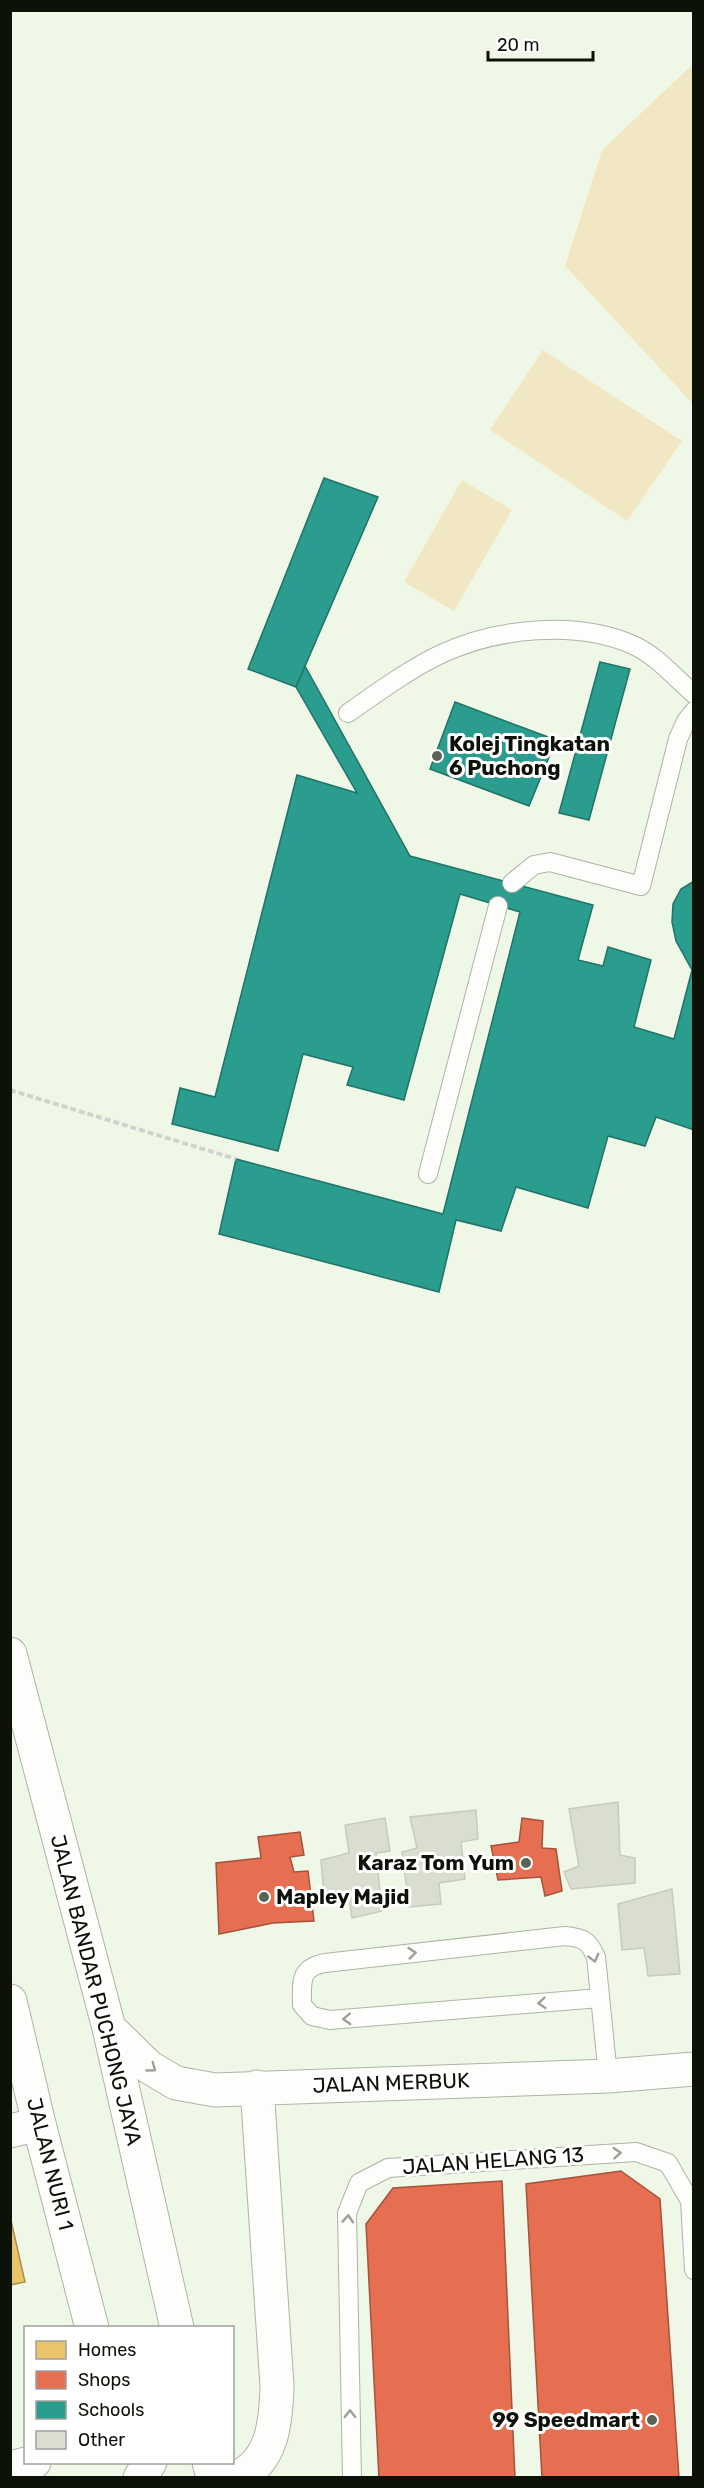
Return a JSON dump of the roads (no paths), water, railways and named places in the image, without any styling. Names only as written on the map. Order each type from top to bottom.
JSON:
[{"type":"street","name":"JALAN BANDAR PUCHONG JAYA","points":[[10,1654],[109,2028],[177,2326]]},
{"type":"street","name":"JALAN NURI 1","points":[[10,2001],[25,2127],[91,2326]]},
{"type":"street","name":"JALAN MERBUK","points":[[109,2028],[149,2067],[176,2083],[215,2090],[608,2076],[693,2069]]},
{"type":"street","points":[[236,2478],[250,2472],[267,2449],[276,2417],[277,2386],[257,2087]]},
{"type":"street","points":[[166,2283],[167,2326]]},
{"type":"street","points":[[10,2468],[29,2464]]},
{"type":"street","points":[[140,2478],[149,2464]]},
{"type":"lane","points":[[348,713],[395,680],[442,654],[488,638],[550,629],[593,632],[635,646],[693,694]]},
{"type":"lane","points":[[512,883],[534,865],[550,862],[641,886],[678,739],[693,711]]},
{"type":"lane","points":[[428,1174],[498,906]]},
{"type":"lane","points":[[600,1998],[330,2020],[312,2016],[302,2005],[302,1985],[305,1972],[312,1965],[566,1936],[579,1938],[590,1944],[596,1957],[608,2076]]},
{"type":"lane","name":"JALAN HELANG 13","points":[[352,2478],[347,2213],[359,2184],[388,2168],[636,2152],[668,2163],[690,2201],[693,2270]]},
{"type":"place","name":"Kolej Tingkatan 6 Puchong","points":[[437,756]]},
{"type":"place","name":"Karaz Tom Yum","points":[[526,1863]]},
{"type":"place","name":"Mapley Majid","points":[[264,1897]]},
{"type":"place","name":"99 Speedmart","points":[[652,2420]]}]
